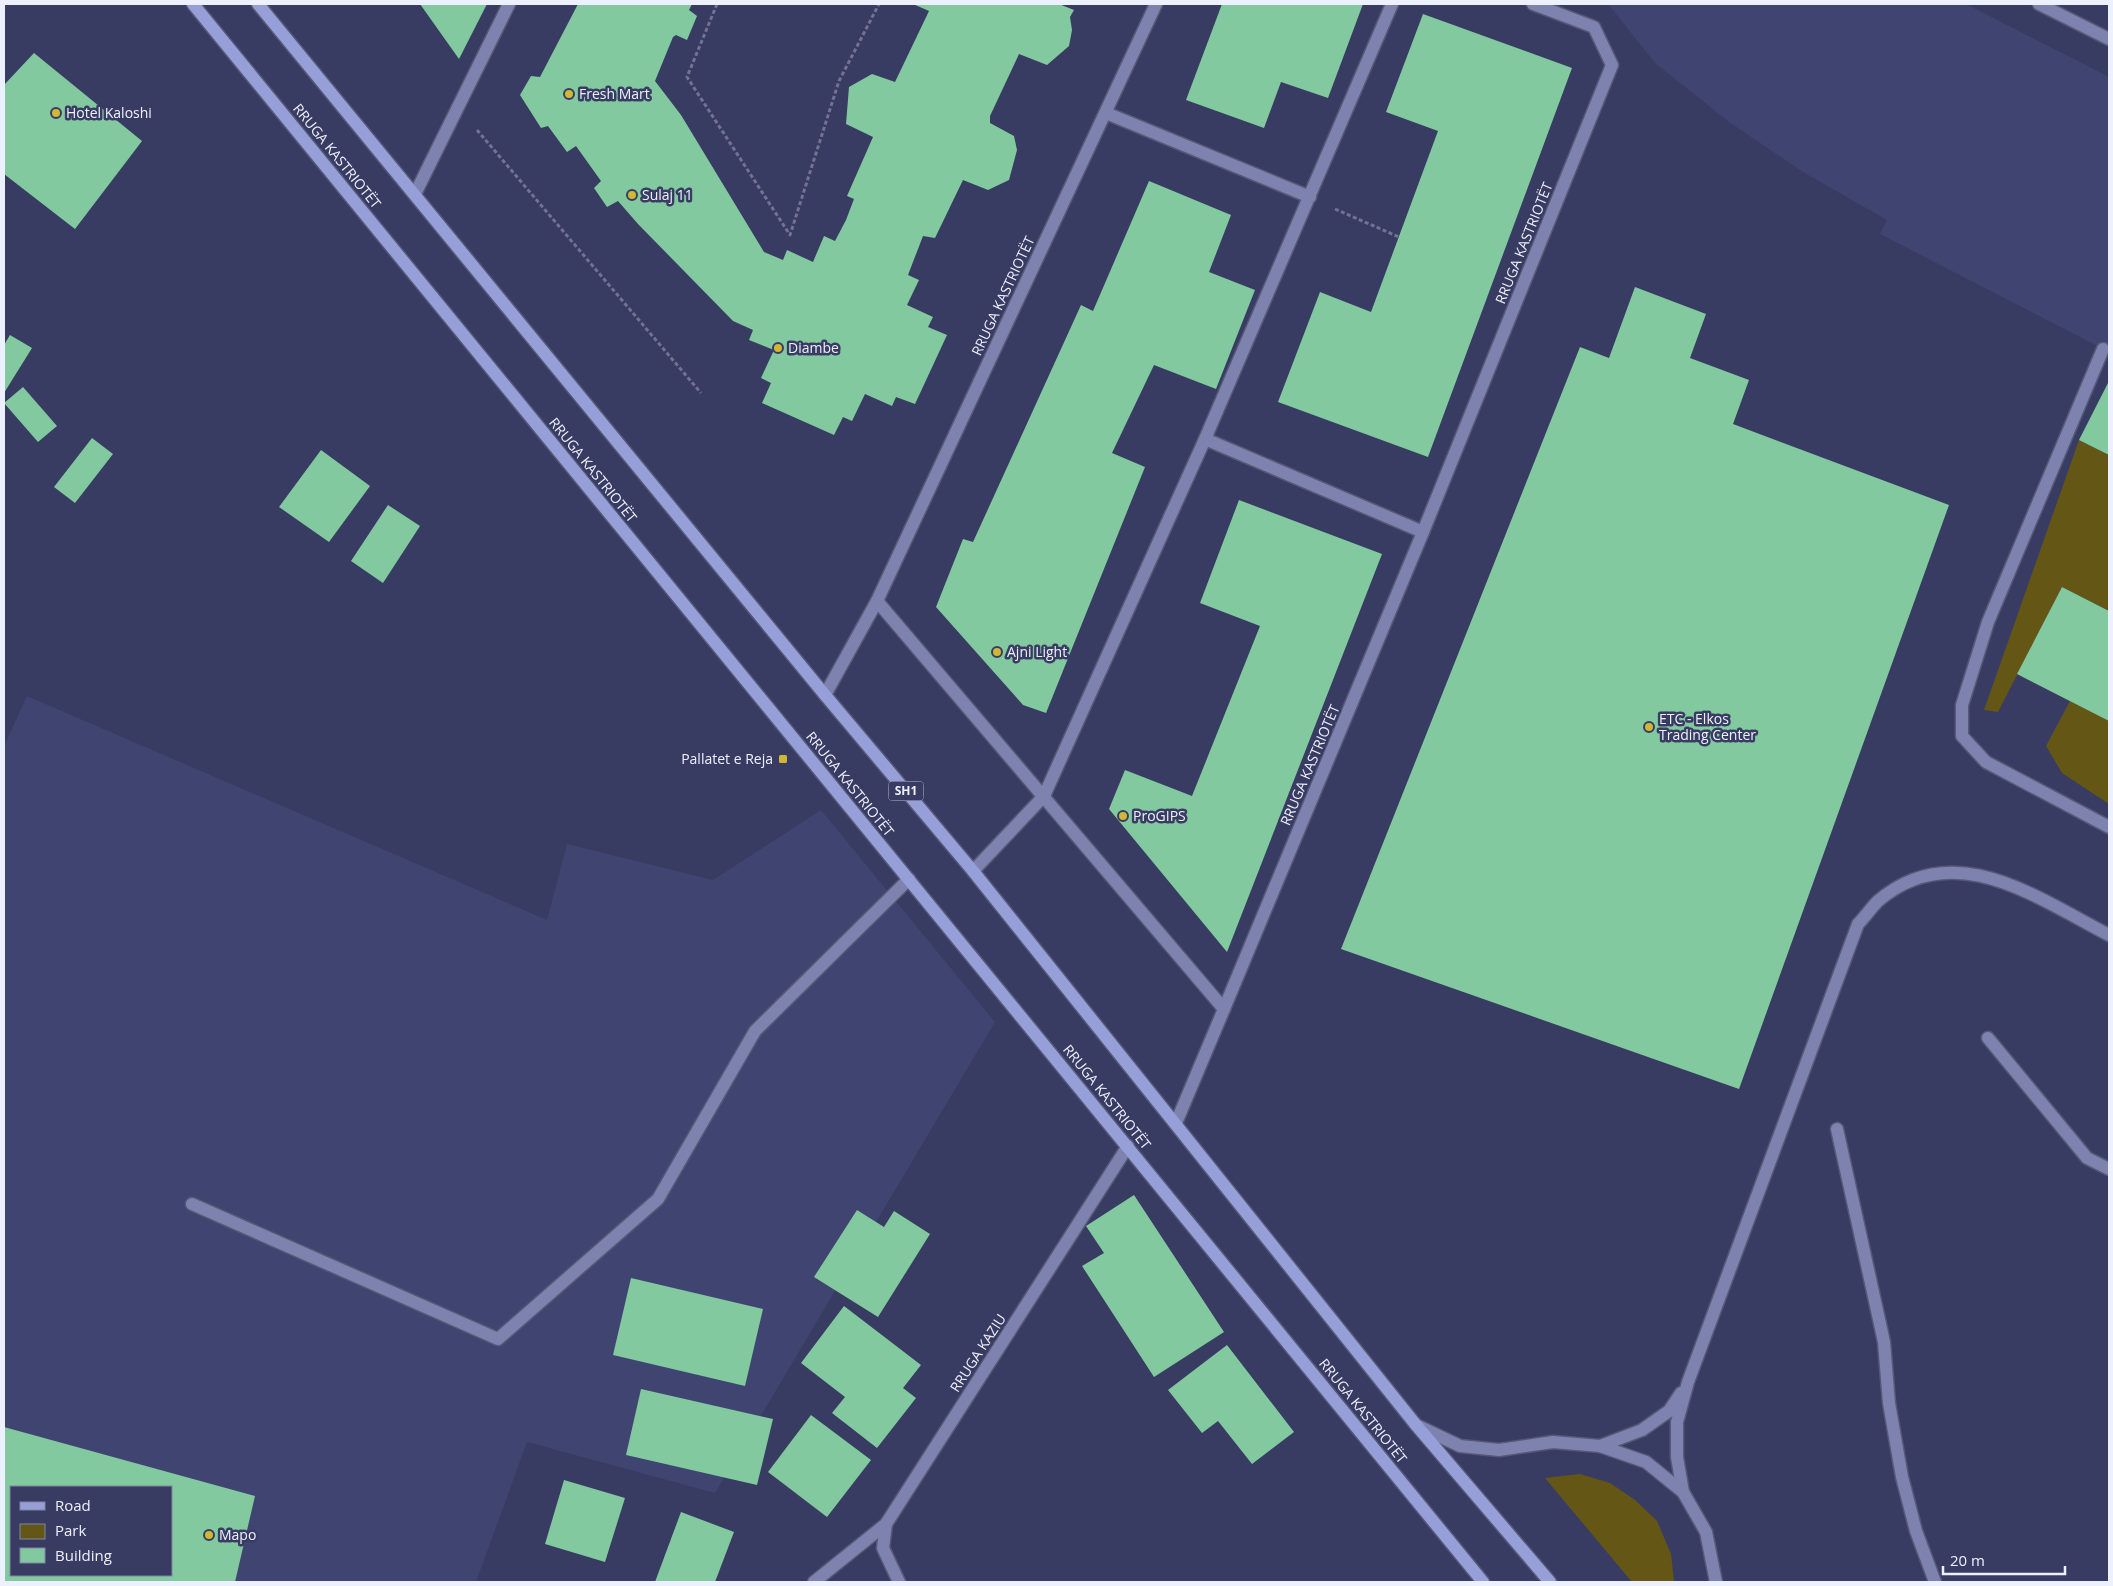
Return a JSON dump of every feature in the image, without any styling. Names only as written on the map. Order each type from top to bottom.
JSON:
[{"type":"main road","name":"RRUGA KASTRIOTËT","points":[[193,4],[1483,1582]]},
{"type":"main road","name":"SH1","points":[[258,4],[973,871],[1416,1425],[1550,1582]]},
{"type":"street","points":[[415,194],[508,4]]},
{"type":"street","name":"RRUGA KASTRIOTËT","points":[[826,695],[877,601],[1156,4]]},
{"type":"street","points":[[973,871],[1044,796],[1205,439],[1392,4]]},
{"type":"street","name":"RRUGA KASTRIOTËT","points":[[1176,1123],[1423,532],[1612,66],[1594,27],[1533,4]]},
{"type":"street","points":[[2039,4],[2109,39]]},
{"type":"street","points":[[1106,113],[1310,197]]},
{"type":"street","points":[[2103,349],[1988,622],[1962,705],[1962,736],[1986,762],[2109,827]]},
{"type":"street","points":[[1205,439],[1423,532]]},
{"type":"street","points":[[877,601],[1224,1009]]},
{"type":"street","points":[[1716,1582],[1706,1532],[1683,1492],[1677,1457],[1677,1422],[1688,1382],[1858,924],[1878,901],[1906,883],[1938,872],[1967,872],[2025,891],[2109,936]]},
{"type":"street","points":[[192,1204],[498,1339],[658,1199],[755,1031],[908,879]]},
{"type":"street","points":[[1988,1038],[2087,1158],[2109,1169]]},
{"type":"street","points":[[1838,1129],[1884,1342],[1889,1403],[1902,1477],[1916,1531],[1935,1582]]},
{"type":"street","name":"RRUGA KAZIU","points":[[899,1582],[882,1548],[886,1524],[1128,1146]]},
{"type":"street","points":[[1600,1446],[1642,1430],[1669,1411],[1688,1382]]},
{"type":"street","points":[[1416,1425],[1460,1446],[1499,1450],[1553,1442],[1600,1446],[1646,1462],[1683,1492]]},
{"type":"street","points":[[814,1582],[886,1524]]},
{"type":"path","points":[[717,4],[687,77],[790,235],[839,81],[879,4]]},
{"type":"path","points":[[457,107],[701,393]]},
{"type":"path","points":[[1310,197],[1399,237]]},
{"type":"shaded area","points":[[1608,4],[1966,4],[2109,77],[2109,352],[1880,234],[1887,220],[1803,172],[1729,122],[1655,63]]},
{"type":"shaded area","points":[[27,696],[547,920],[567,844],[713,880],[821,810],[995,1022],[715,1493],[527,1442],[476,1582],[4,1582],[4,746]]},
{"type":"green space","points":[[2079,440],[2109,455],[2109,611],[2062,587],[1998,712],[1984,710]]},
{"type":"green space","points":[[2070,701],[2109,721],[2109,804],[2062,773],[2046,746]]},
{"type":"green space","points":[[1580,1474],[1610,1483],[1635,1500],[1657,1521],[1671,1554],[1674,1582],[1632,1582],[1545,1478]]},
{"type":"building","points":[[420,4],[487,4],[459,59]]},
{"type":"building","points":[[578,4],[692,4],[689,10],[697,16],[687,40],[676,35],[673,37],[655,81],[681,115],[764,252],[783,260],[787,250],[813,262],[824,236],[835,241],[846,220],[854,199],[847,196],[873,137],[846,124],[849,87],[872,74],[895,82],[929,11],[913,4],[1059,4],[1074,10],[1070,17],[1072,30],[1069,46],[1047,65],[1019,54],[990,116],[990,123],[1014,136],[1017,150],[1009,180],[988,190],[963,180],[935,238],[923,236],[908,275],[919,280],[907,305],[933,317],[928,327],[947,335],[915,404],[896,397],[892,406],[865,394],[852,421],[843,417],[834,435],[762,403],[771,383],[761,378],[774,350],[749,340],[753,330],[733,321],[618,201],[607,207],[594,188],[601,181],[576,146],[567,152],[548,126],[541,128],[520,95],[531,76],[540,77]]},
{"type":"building","points":[[1222,4],[1363,4],[1328,98],[1281,82],[1264,128],[1186,100]]},
{"type":"building","points":[[1423,14],[1572,68],[1428,457],[1278,402],[1320,292],[1371,312],[1438,131],[1386,112]]},
{"type":"building","name":"Hotel Kaloshi","points":[[34,53],[142,141],[75,229],[4,174],[4,85]]},
{"type":"building","points":[[1149,181],[1231,215],[1209,272],[1255,290],[1216,389],[1154,365],[1112,453],[1145,467],[1046,713],[1023,705],[936,607],[963,539],[973,542],[1081,305],[1093,311]]},
{"type":"building","name":"ETC - Elkos Trading Center","points":[[1635,287],[1706,314],[1690,358],[1749,380],[1733,424],[1949,505],[1739,1089],[1341,949],[1580,347],[1609,358]]},
{"type":"building","points":[[10,335],[32,348],[4,393],[4,345]]},
{"type":"building","points":[[2109,381],[2109,455],[2079,440]]},
{"type":"building","points":[[23,387],[57,426],[38,442],[4,403]]},
{"type":"building","points":[[92,438],[113,454],[75,503],[54,487]]},
{"type":"building","points":[[321,450],[370,486],[329,542],[279,507]]},
{"type":"building","points":[[1239,500],[1382,554],[1227,952],[1109,809],[1125,770],[1192,796],[1260,626],[1200,603]]},
{"type":"building","points":[[388,505],[420,526],[383,583],[351,561]]},
{"type":"building","points":[[2062,587],[2109,611],[2109,721],[2017,674]]},
{"type":"building","points":[[1134,1195],[1224,1332],[1154,1377],[1082,1266],[1104,1253],[1086,1226]]},
{"type":"building","points":[[857,1210],[884,1227],[894,1211],[930,1234],[878,1317],[814,1277]]},
{"type":"building","points":[[631,1278],[763,1309],[745,1386],[613,1355]]},
{"type":"building","points":[[844,1306],[921,1365],[903,1388],[916,1398],[877,1448],[832,1413],[845,1397],[801,1363]]},
{"type":"building","points":[[1227,1345],[1294,1432],[1252,1464],[1218,1421],[1202,1433],[1168,1390]]},
{"type":"building","points":[[641,1389],[773,1419],[757,1485],[626,1455]]},
{"type":"building","points":[[811,1415],[871,1460],[827,1517],[768,1472]]},
{"type":"building","name":"Mapo","points":[[4,1427],[255,1496],[235,1582],[4,1582]]},
{"type":"building","points":[[564,1480],[625,1498],[605,1562],[545,1544]]},
{"type":"building","points":[[681,1512],[734,1532],[715,1582],[655,1582]]},
{"type":"place","name":"Fresh Mart","points":[[569,94]]},
{"type":"place","name":"Hotel Kaloshi","points":[[56,113]]},
{"type":"place","name":"Sulaj 11","points":[[632,195]]},
{"type":"place","name":"Diambe","points":[[778,348]]},
{"type":"place","name":"Ajni Light","points":[[997,652]]},
{"type":"place","name":"ETC - Elkos Trading Center","points":[[1649,727]]},
{"type":"place","name":"Pallatet e Reja","points":[[783,759]]},
{"type":"place","name":"ProGIPS","points":[[1123,816]]},
{"type":"place","name":"Mapo","points":[[209,1535]]}]
